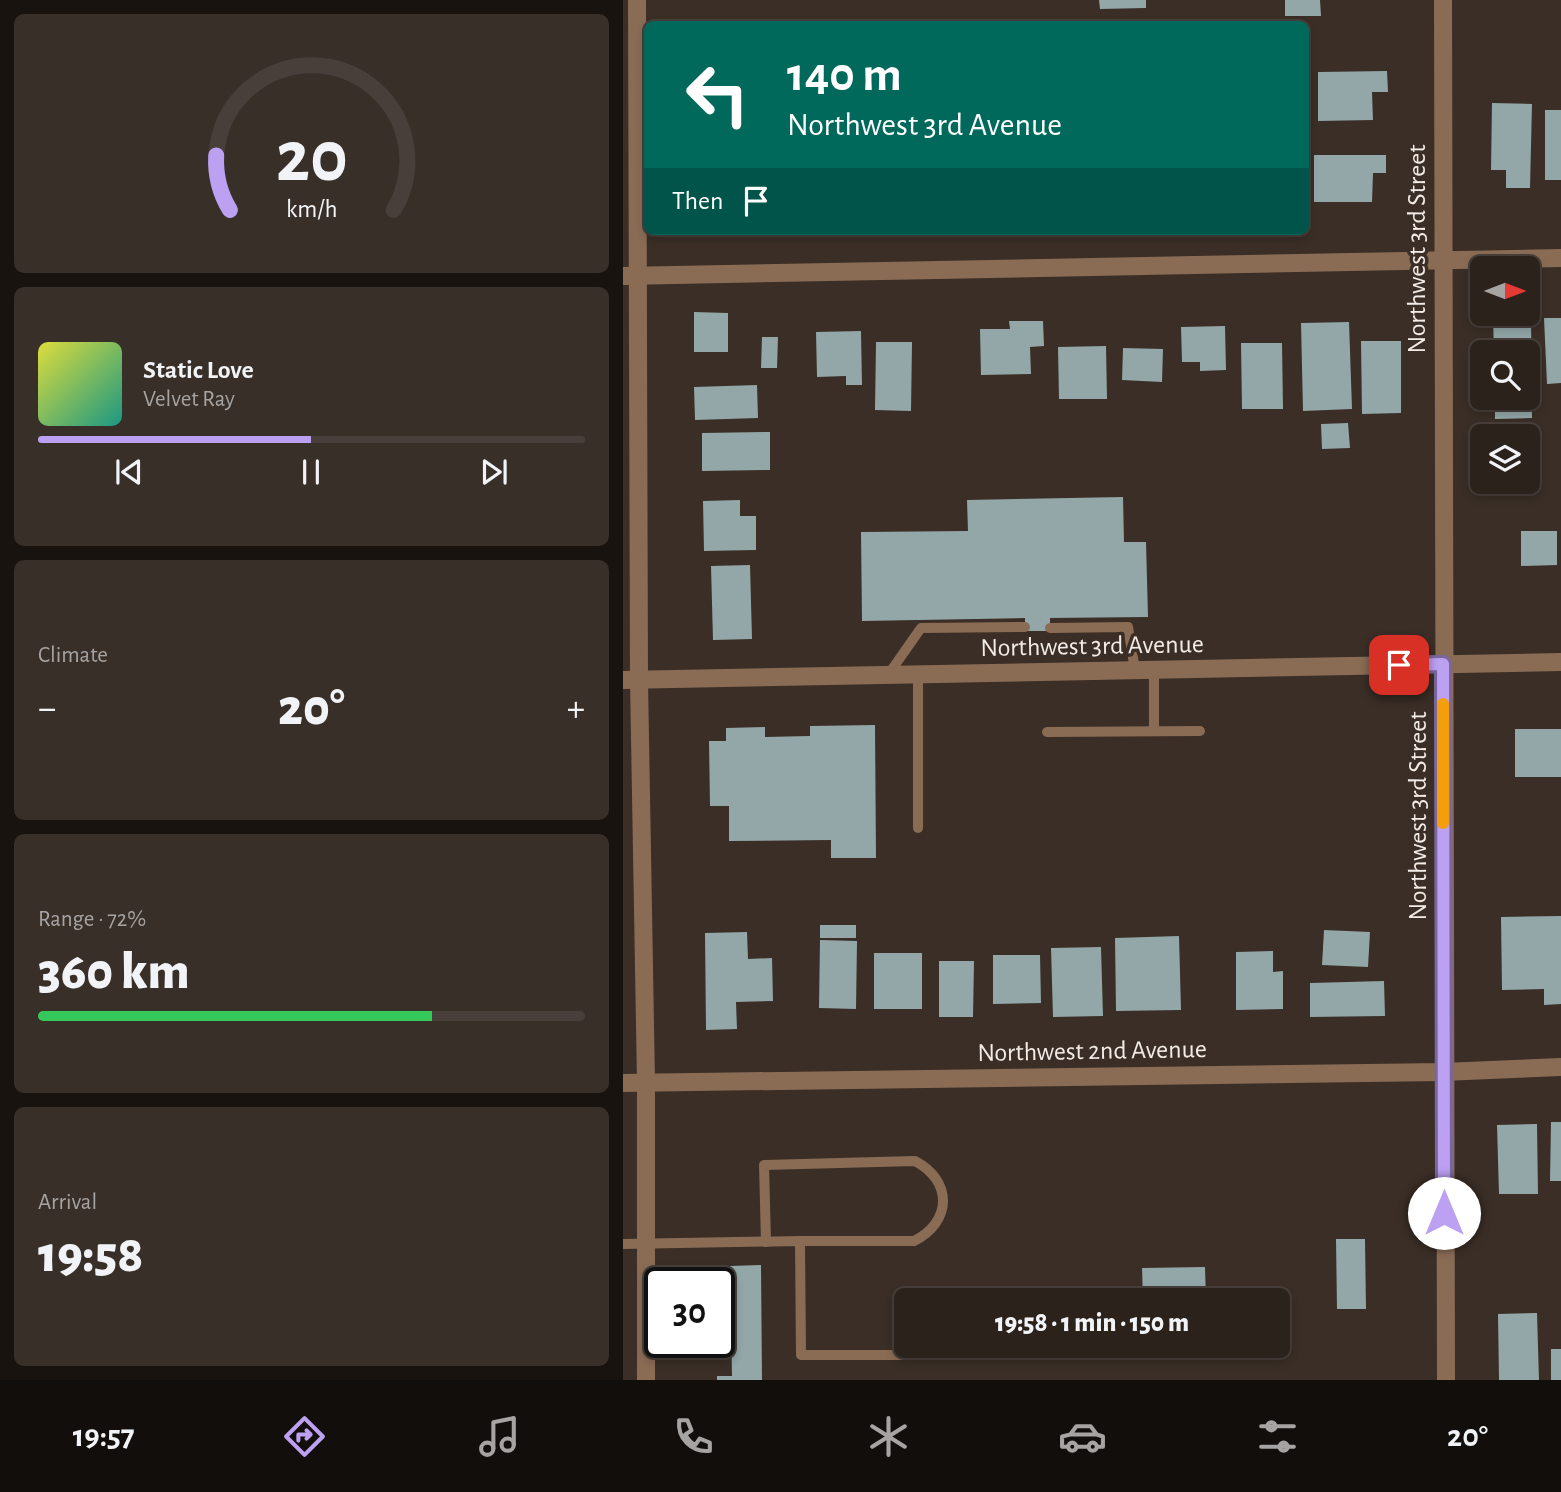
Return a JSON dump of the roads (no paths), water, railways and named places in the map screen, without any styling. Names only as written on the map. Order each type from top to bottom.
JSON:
[{"type":"street","points":[[637,0],[630,67],[631,680],[646,1082],[646,1380]]},
{"type":"street","name":"Northwest 3rd Street","points":[[1443,0],[1443,1072],[1446,1380]]},
{"type":"street","points":[[631,276],[1561,258]]},
{"type":"street","name":"Northwest 3rd Avenue","points":[[631,680],[1561,662]]},
{"type":"street","name":"Northwest 2nd Avenue","points":[[623,1083],[1443,1072],[1561,1068]]},
{"type":"lane","points":[[888,675],[921,628],[1025,627]]},
{"type":"lane","points":[[1050,628],[1128,627],[1135,670]]},
{"type":"lane","points":[[1154,670],[1154,731]]},
{"type":"lane","points":[[918,674],[918,828]]},
{"type":"lane","points":[[1047,732],[1200,731]]},
{"type":"lane","points":[[623,1244],[914,1241],[935,1226],[941,1214],[941,1188],[936,1177],[915,1161],[764,1165],[766,1242]]},
{"type":"lane","points":[[800,1241],[801,1355],[894,1355]]}]
